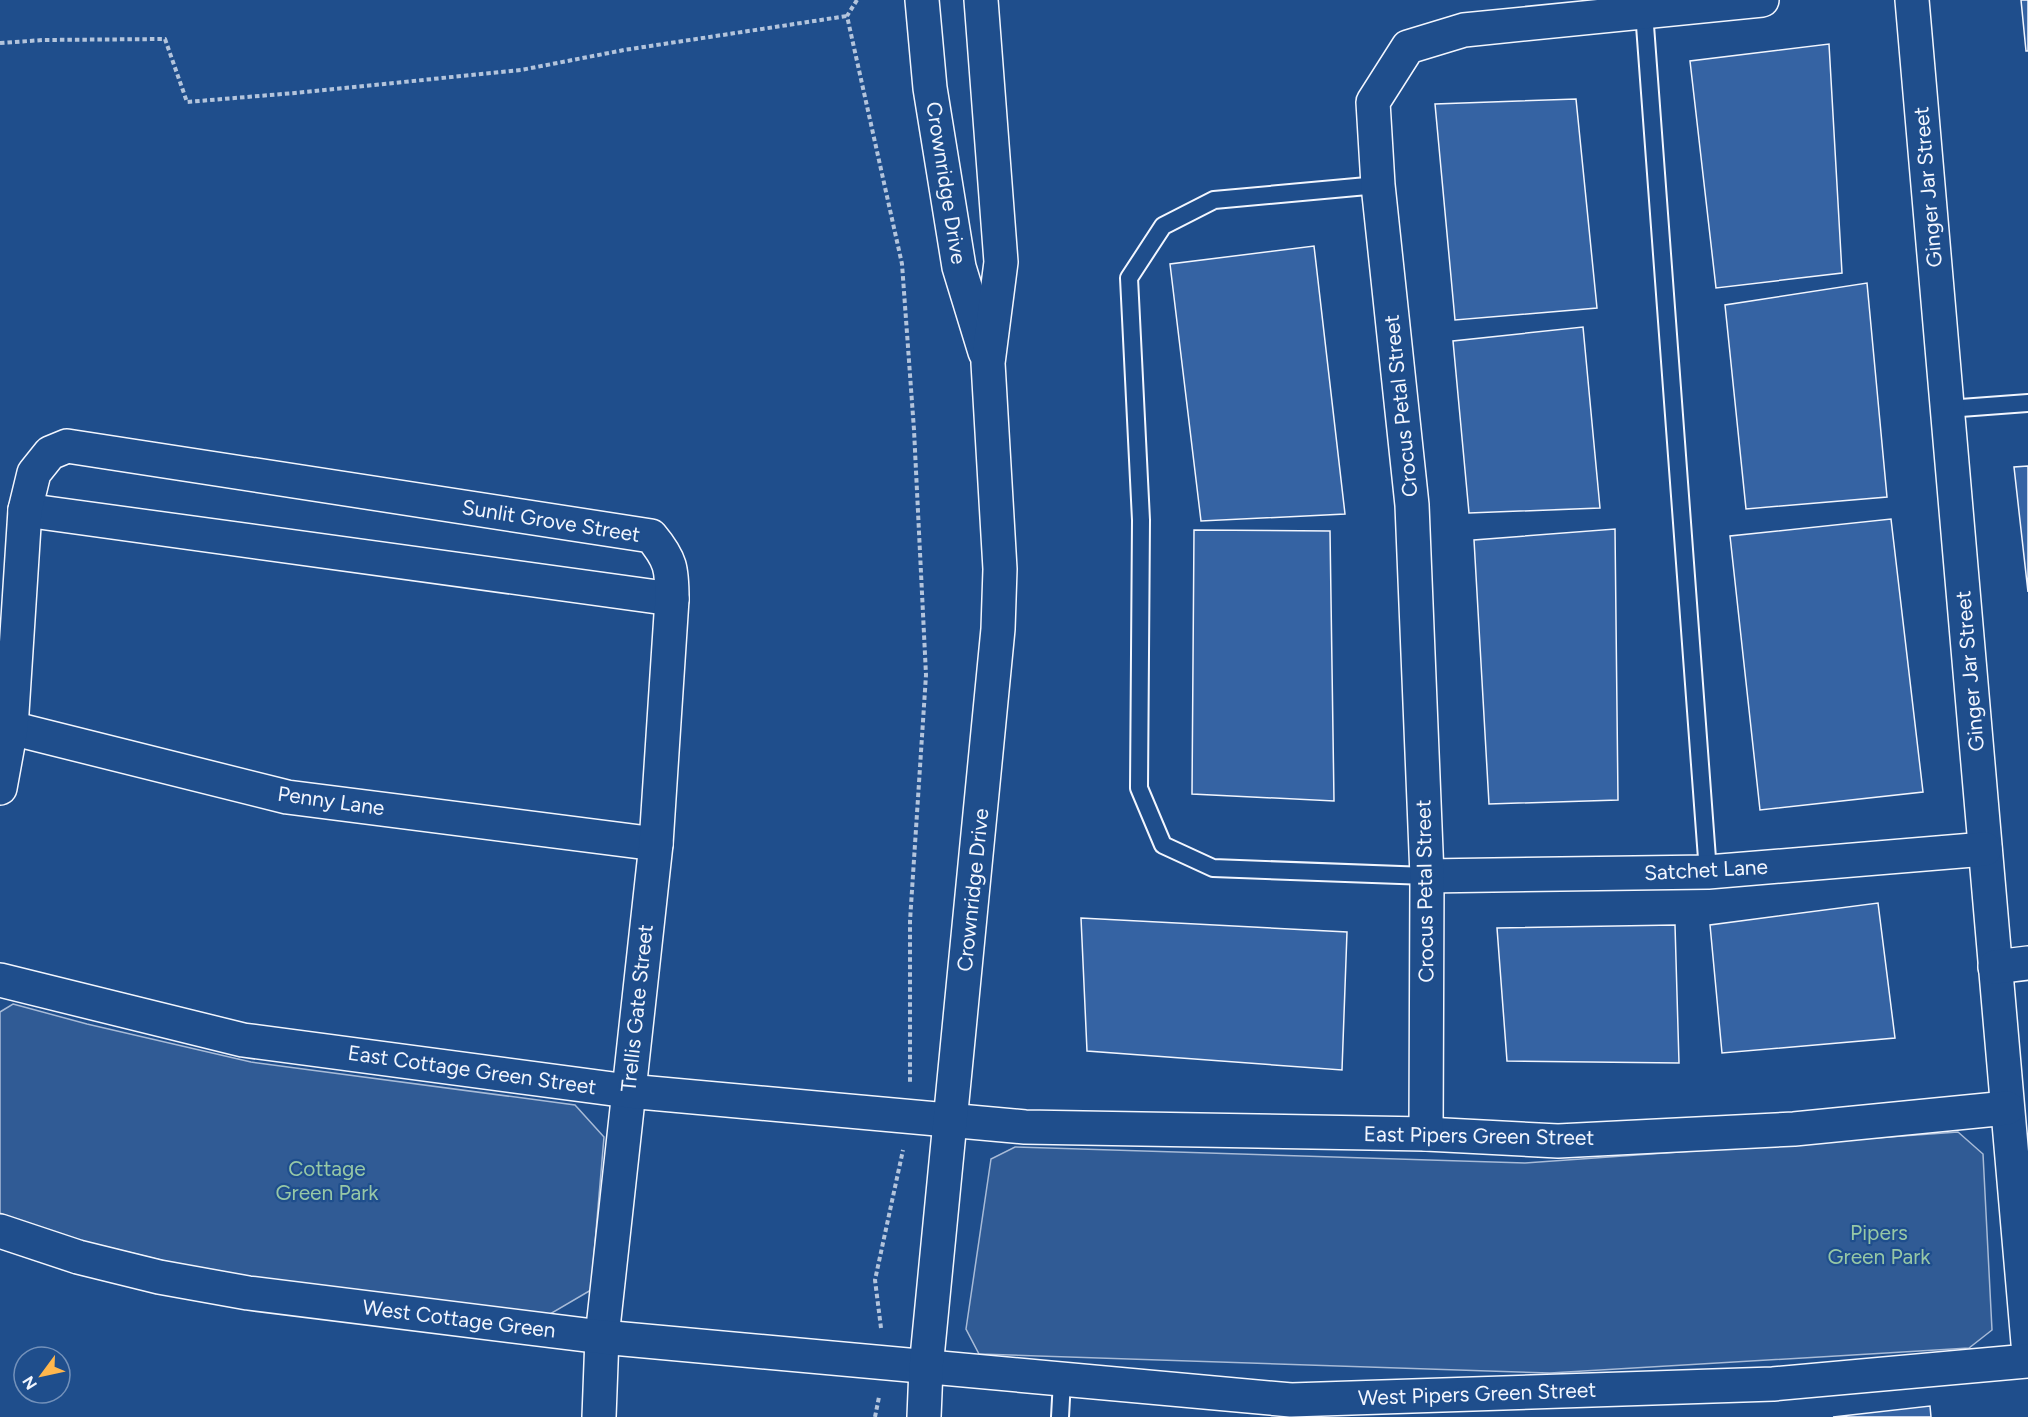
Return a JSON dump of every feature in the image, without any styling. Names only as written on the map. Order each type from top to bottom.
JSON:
[{"type":"street","name":"Crownridge Drive","points":[[922,0],[930,88],[959,267],[988,363]]},
{"type":"street","name":"Crownridge Drive","points":[[924,1417],[926,1368],[998,629],[1000,569],[988,363],[1001,262],[981,0]]},
{"type":"street","name":"Crocus Petal Street","points":[[1426,1134],[1427,876],[1412,506],[1378,185],[1373,102],[1408,46],[1464,30],[1762,0]]},
{"type":"street","name":"Ginger Jar Street","points":[[1912,0],[2028,1343]]},
{"type":"street","name":"Sunlit Grove Street","points":[[0,788],[11,728],[25,510],[34,473],[50,453],[67,446],[651,536],[666,554],[672,575],[672,599]]},
{"type":"street","points":[[25,510],[672,599]]},
{"type":"street","name":"Trellis Gate Street","points":[[599,1417],[602,1337],[656,844],[672,599]]},
{"type":"street","name":"Penny Lane","points":[[11,728],[287,797],[656,844]]},
{"type":"street","name":"Satchet Lane","points":[[1427,876],[1708,872],[1985,849]]},
{"type":"street","points":[[1995,967],[2028,963]]},
{"type":"street","name":"East Cottage Green Street","points":[[0,980],[243,1040],[628,1091],[950,1119]]},
{"type":"street","name":"East Pipers Green Street","points":[[950,1119],[1025,1127],[1426,1134],[1558,1141],[1794,1129],[2007,1108]]},
{"type":"street","name":"West Cottage Green","points":[[0,1231],[78,1257],[226,1289],[602,1337],[926,1368]]},
{"type":"street","name":"West Pipers Green Street","points":[[926,1368],[1290,1400],[1773,1384],[2028,1361]]},
{"type":"lane","points":[[1644,12],[1708,872]]},
{"type":"lane","points":[[1378,185],[1214,200],[1163,226],[1130,278],[1141,520],[1139,788],[1163,845],[1213,868],[1427,876]]},
{"type":"lane","points":[[1947,409],[2028,403]]},
{"type":"lane","points":[[1060,1417],[1062,1380]]},
{"type":"path","points":[[856,0],[847,16],[902,264],[914,430],[926,675],[910,921],[910,1116],[875,1280],[886,1365],[875,1417]]},
{"type":"path","points":[[0,44],[44,40],[165,39],[187,102],[521,70],[624,50],[847,16]]},
{"type":"shaded area","name":"Cottage Green Park","points":[[13,1004],[87,1024],[251,1062],[575,1105],[604,1137],[591,1290],[545,1317],[303,1286],[198,1269],[37,1230],[0,1213],[0,1012]]},
{"type":"shaded area","name":"Pipers Green Park","points":[[1958,1132],[1983,1154],[1992,1330],[1969,1348],[1550,1373],[979,1354],[966,1329],[991,1159],[1015,1147],[1525,1163]]},
{"type":"building","points":[[2021,0],[2028,0],[2028,51],[2026,51]]},
{"type":"building","points":[[1829,44],[1842,273],[1716,288],[1690,61]]},
{"type":"building","points":[[1576,99],[1597,308],[1455,320],[1435,104]]},
{"type":"building","points":[[1314,246],[1345,514],[1201,521],[1170,264]]},
{"type":"building","points":[[1867,283],[1887,497],[1746,509],[1725,305]]},
{"type":"building","points":[[1583,327],[1600,508],[1469,513],[1453,341]]},
{"type":"building","points":[[2028,466],[2028,592],[2014,467]]},
{"type":"building","points":[[1891,519],[1923,792],[1760,810],[1730,536]]},
{"type":"building","points":[[1615,529],[1618,800],[1489,804],[1474,540]]},
{"type":"building","points":[[1194,530],[1330,531],[1334,801],[1192,794]]},
{"type":"building","points":[[1878,903],[1895,1038],[1722,1053],[1710,925]]},
{"type":"building","points":[[1081,918],[1347,932],[1342,1070],[1087,1051]]},
{"type":"building","points":[[1675,925],[1679,1063],[1507,1061],[1497,928]]},
{"type":"building","points":[[1930,1406],[1931,1417],[1833,1417]]}]
